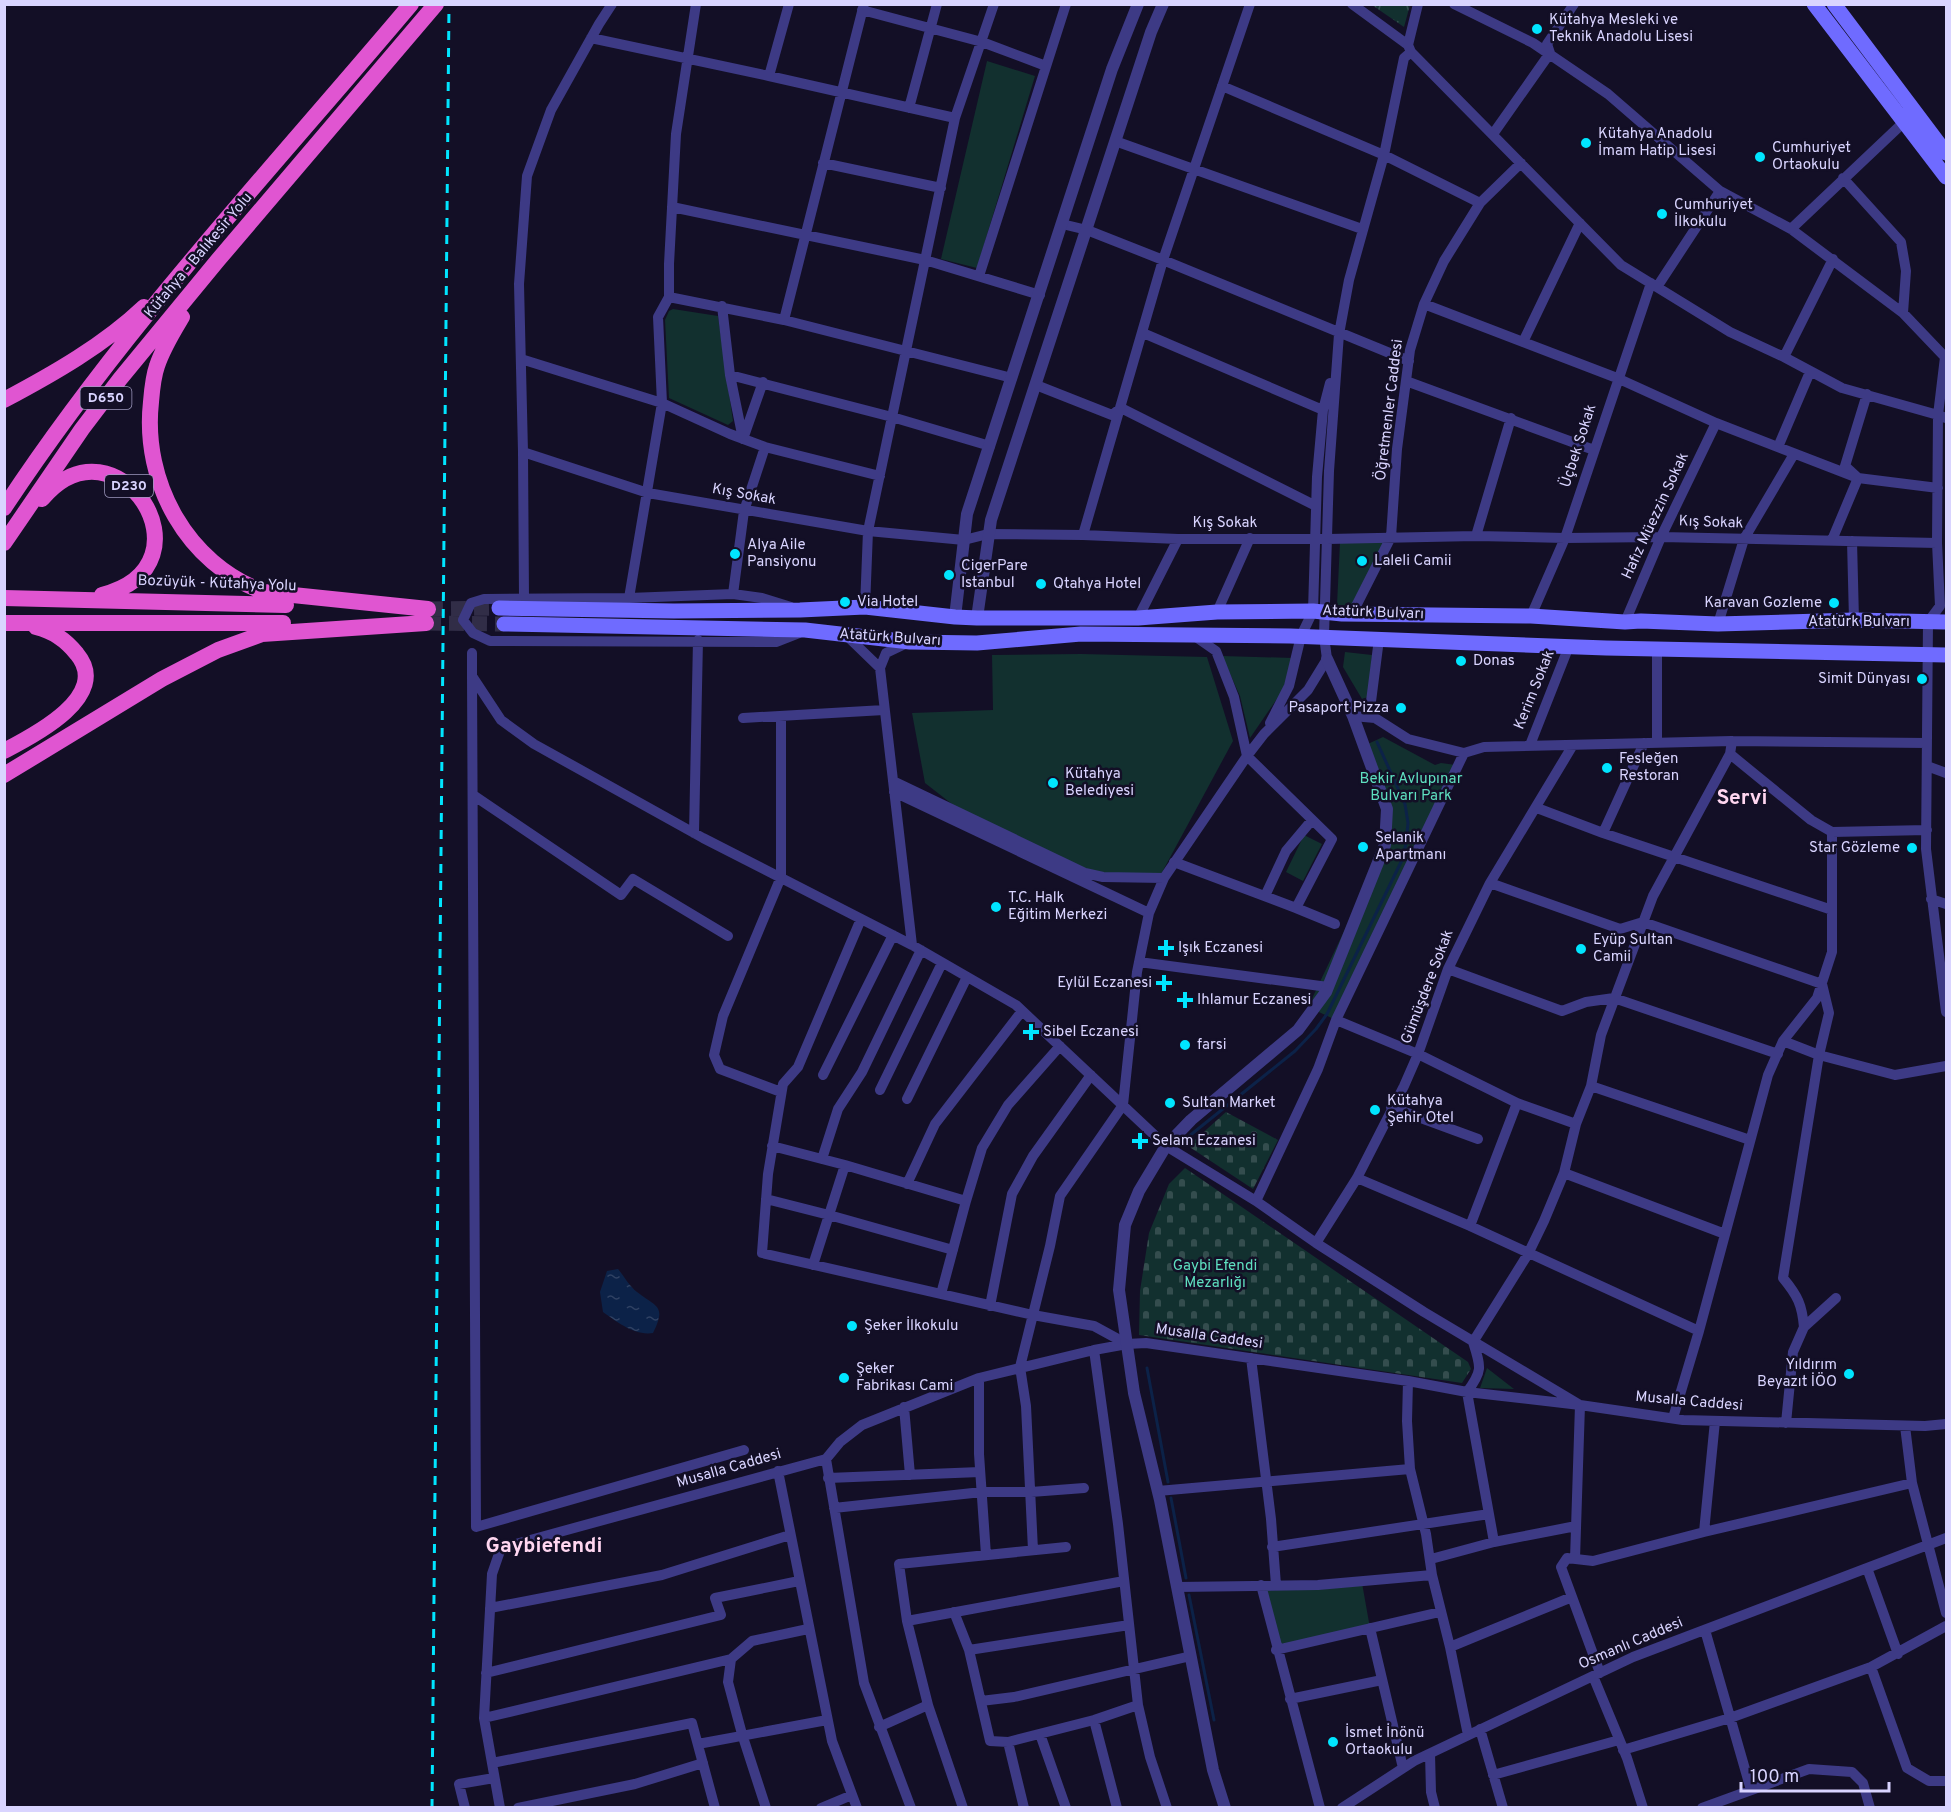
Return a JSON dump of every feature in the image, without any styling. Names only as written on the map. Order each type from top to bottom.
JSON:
[{"type":"highway","name":"Kütahya - Balıkesir Yolu","points":[[4,543],[82,429],[218,260],[436,4]]},
{"type":"highway","name":"Kütahya - Balıkesir Yolu","points":[[4,508],[58,431],[183,269],[408,8]]},
{"type":"highway","points":[[218,260],[165,347],[157,366],[153,386],[150,432],[152,452],[157,476],[172,512],[196,547],[228,575],[245,585],[264,592],[427,616]]},
{"type":"highway","points":[[4,400],[71,362],[124,324],[183,269]]},
{"type":"highway","name":"D230","points":[[4,543],[48,492],[60,482],[89,472],[105,473],[119,478],[133,488],[144,501],[151,515],[155,532],[154,548],[148,563],[129,584],[115,592],[90,599]]},
{"type":"highway","name":"Bozüyük - Kütahya Yolu","points":[[4,598],[90,599],[427,616]]},
{"type":"highway","points":[[4,623],[427,616]]},
{"type":"highway","points":[[4,775],[162,680],[218,650],[262,634],[427,616]]},
{"type":"highway","points":[[4,751],[47,727],[68,711],[81,692],[85,674],[80,658],[69,644],[46,629],[23,623]]},
{"type":"main road","points":[[1814,4],[1947,177]]},
{"type":"main road","points":[[1834,4],[1947,153]]},
{"type":"main road","name":"Atatürk Bulvarı","points":[[499,608],[675,611],[866,607],[976,618],[1138,618],[1217,612],[1319,612],[1531,616],[1625,622],[1718,624],[1854,620],[1947,622]]},
{"type":"main road","points":[[976,618],[977,642]]},
{"type":"main road","name":"Atatürk Bulvarı","points":[[504,624],[805,630],[910,642],[977,642],[1081,634],[1324,636],[1657,649],[1947,655]]},
{"type":"street","points":[[524,598],[519,284],[526,176],[551,110],[609,5],[624,4]]},
{"type":"street","points":[[629,598],[662,403],[658,317],[669,297],[676,134],[696,4]]},
{"type":"street","points":[[769,76],[789,4]]},
{"type":"street","points":[[909,108],[937,4]]},
{"type":"street","points":[[866,607],[868,531],[940,188],[955,118],[994,4]]},
{"type":"street","points":[[979,276],[1066,4]]},
{"type":"street","points":[[955,617],[967,514],[1112,69],[1138,4]]},
{"type":"street","points":[[976,618],[988,534],[1115,141],[1151,32],[1163,4]]},
{"type":"street","points":[[1083,535],[1163,260],[1250,4]]},
{"type":"street","points":[[1352,4],[1410,49],[1621,265],[1730,332],[1842,388],[1942,417]]},
{"type":"street","points":[[1264,734],[1289,686],[1301,636],[1319,612],[1328,539],[1329,471],[1339,334],[1349,280],[1384,155],[1404,58],[1410,49],[1418,4]]},
{"type":"street","points":[[1454,4],[1550,53],[1608,94],[1720,191],[1791,229],[1903,313],[1946,358],[1938,488],[1942,507],[1937,543],[1940,606],[1929,622],[1927,831],[1931,899],[1947,1011]]},
{"type":"street","points":[[1550,53],[1546,44],[1574,4]]},
{"type":"street","points":[[784,320],[863,7],[982,42],[1046,66]]},
{"type":"street","points":[[591,38],[955,118]]},
{"type":"street","points":[[1493,134],[1550,53]]},
{"type":"street","points":[[1222,86],[1384,155],[1480,203]]},
{"type":"street","points":[[1791,229],[1904,122]]},
{"type":"street","points":[[1115,141],[1362,229]]},
{"type":"street","points":[[823,163],[940,188]]},
{"type":"street","name":"Öğretmenler Caddesi","points":[[1352,614],[1391,537],[1397,450],[1406,381],[1424,304],[1444,261],[1480,203],[1521,163]]},
{"type":"street","points":[[1843,178],[1901,242],[1906,271],[1903,313]]},
{"type":"street","name":"Üçbek Sokak","points":[[1531,616],[1565,538],[1617,378],[1654,285],[1720,191]]},
{"type":"street","points":[[672,207],[925,260],[1040,294]]},
{"type":"street","points":[[1523,342],[1580,223]]},
{"type":"street","points":[[1062,224],[1087,230],[1163,260],[1409,361]]},
{"type":"street","points":[[1784,357],[1833,259]]},
{"type":"street","points":[[669,297],[784,320],[1012,378]]},
{"type":"street","points":[[1424,304],[1617,378],[1716,423],[1858,478],[1938,488]]},
{"type":"street","points":[[722,306],[730,375],[743,439]]},
{"type":"street","points":[[1143,333],[1323,410]]},
{"type":"street","points":[[1225,1808],[1213,1770],[1158,1491],[1134,1393],[1119,1290],[1125,1225],[1139,1191],[1166,1146],[1191,1120],[1298,1030],[1328,987],[1385,845],[1387,809],[1353,716],[1327,659],[1319,612],[1314,538],[1316,506],[1323,410],[1336,358]]},
{"type":"street","points":[[521,359],[662,403],[765,447],[880,476]]},
{"type":"street","points":[[1778,447],[1810,372]]},
{"type":"street","points":[[730,375],[892,417],[990,446]]},
{"type":"street","points":[[1406,381],[1594,450]]},
{"type":"street","points":[[743,439],[763,382]]},
{"type":"street","points":[[1036,385],[1112,414],[1121,408]]},
{"type":"street","points":[[1858,478],[1845,465],[1867,394]]},
{"type":"street","points":[[1121,408],[1316,506]]},
{"type":"street","points":[[1476,536],[1511,418]]},
{"type":"street","name":"Hafız Müezzin Sokak","points":[[1625,622],[1661,537],[1716,423]]},
{"type":"street","points":[[733,594],[744,511],[765,447]]},
{"type":"street","name":"Kış Sokak","points":[[523,452],[648,493],[868,531],[964,540],[988,534],[1328,539],[1476,536],[1661,537],[1937,543]]},
{"type":"street","points":[[1718,624],[1744,539],[1794,454]]},
{"type":"street","points":[[1832,540],[1858,478]]},
{"type":"street","points":[[1138,618],[1178,538]]},
{"type":"street","points":[[1217,612],[1250,538]]},
{"type":"street","points":[[1852,540],[1854,620]]},
{"type":"street","name":"Atatürk Bulvarı","points":[[800,610],[762,598],[733,594],[629,598],[484,599],[471,603],[463,620],[473,633],[490,641],[776,642],[805,630]]},
{"type":"street","points":[[1193,635],[1216,651],[1234,697],[1247,756],[1332,839],[1296,908]]},
{"type":"street","points":[[847,636],[880,668]]},
{"type":"street","points":[[1369,717],[1379,639]]},
{"type":"street","points":[[694,833],[698,640]]},
{"type":"street","points":[[822,1159],[838,1109],[862,1072],[916,948],[880,668],[886,653],[910,642]]},
{"type":"street","name":"Kerim Sokak","points":[[1530,745],[1569,646]]},
{"type":"street","points":[[1657,649],[1657,743]]},
{"type":"street","points":[[472,653],[476,1527],[744,1450]]},
{"type":"street","points":[[1033,1550],[1026,1406],[1020,1367],[1060,1196],[1123,1105],[1139,962],[1149,913],[1164,878],[1247,756],[1264,734],[1308,690],[1327,659]]},
{"type":"street","points":[[472,676],[501,720],[534,744],[694,833],[916,948],[1022,1011],[1166,1146],[1256,1201],[1316,1243],[1473,1342],[1580,1405],[1575,1559]]},
{"type":"street","points":[[743,718],[884,710]]},
{"type":"street","points":[[781,716],[781,877],[723,1016],[714,1055],[720,1069],[781,1092]]},
{"type":"street","points":[[1353,716],[1375,718],[1408,739],[1464,753],[1484,747],[1530,745],[1732,741],[1927,743]]},
{"type":"street","points":[[1494,1542],[1467,1392],[1476,1380],[1480,1365],[1473,1342],[1528,1254],[1564,1173],[1576,1124],[1591,1086],[1601,1035],[1653,896],[1730,754],[1732,741]]},
{"type":"street","points":[[1603,833],[1644,743]]},
{"type":"street","name":"Gümüşdere Sokak","points":[[1316,1243],[1357,1178],[1418,1054],[1448,969],[1490,883],[1573,745]]},
{"type":"street","points":[[1256,1201],[1318,1069],[1336,1020],[1464,753]]},
{"type":"street","points":[[1730,754],[1811,820],[1832,832],[1927,831]]},
{"type":"street","points":[[1927,766],[1947,773]]},
{"type":"street","points":[[894,787],[1085,873],[1102,877],[1164,878]]},
{"type":"street","points":[[894,787],[1149,913]]},
{"type":"street","points":[[472,795],[621,895],[633,879],[728,936]]},
{"type":"street","points":[[1537,808],[1603,833],[1832,910]]},
{"type":"street","points":[[1265,896],[1286,851],[1312,820]]},
{"type":"street","points":[[1673,1418],[1699,1331],[1768,1075],[1784,1041],[1817,998],[1832,952],[1832,832]]},
{"type":"street","points":[[1174,862],[1335,924]]},
{"type":"street","points":[[1490,883],[1620,929],[1643,922],[1822,984]]},
{"type":"street","points":[[1931,899],[1947,904]]},
{"type":"street","points":[[861,919],[798,1067],[783,1083],[772,1146],[762,1253],[990,1306],[1094,1326],[1127,1344]]},
{"type":"street","points":[[823,1075],[893,936]]},
{"type":"street","points":[[1139,962],[1328,987]]},
{"type":"street","points":[[880,1090],[942,963]]},
{"type":"street","points":[[1448,969],[1562,1011],[1586,1002],[1614,998],[1778,1054]]},
{"type":"street","points":[[907,1099],[967,977]]},
{"type":"street","points":[[1804,1327],[1802,1307],[1783,1278],[1829,1013],[1822,984]]},
{"type":"street","points":[[907,1184],[934,1124],[1022,1011]]},
{"type":"street","points":[[1336,1020],[1418,1054],[1516,1103],[1576,1124]]},
{"type":"street","points":[[1784,1041],[1820,1055],[1895,1076],[1947,1066]]},
{"type":"street","points":[[941,1294],[982,1148],[1008,1105],[1060,1046]]},
{"type":"street","points":[[990,1306],[1012,1194],[1033,1156],[1091,1075]]},
{"type":"street","points":[[1591,1086],[1750,1140]]},
{"type":"street","points":[[1470,1226],[1516,1103]]},
{"type":"street","points":[[1391,1107],[1478,1139]]},
{"type":"street","points":[[772,1146],[966,1201]]},
{"type":"street","points":[[813,1265],[845,1165]]},
{"type":"street","points":[[1564,1173],[1725,1234]]},
{"type":"street","points":[[1357,1178],[1470,1226],[1699,1331]]},
{"type":"street","points":[[766,1199],[952,1250]]},
{"type":"street","points":[[1786,1423],[1793,1352],[1804,1327],[1836,1298]]},
{"type":"street","name":"Musalla Caddesi","points":[[490,1608],[492,1575],[501,1548],[826,1458],[840,1442],[862,1425],[979,1378],[1127,1344],[1146,1343],[1408,1381],[1467,1392],[1673,1418],[1905,1426],[1947,1424]]},
{"type":"street","points":[[1094,1350],[1138,1705],[1150,1757],[1167,1808]]},
{"type":"street","points":[[1251,1358],[1276,1585]]},
{"type":"street","points":[[979,1378],[980,1472],[986,1555]]},
{"type":"street","points":[[1408,1381],[1407,1420],[1410,1469],[1468,1735]]},
{"type":"street","points":[[904,1407],[910,1475]]},
{"type":"street","points":[[1704,1533],[1715,1421]]},
{"type":"street","points":[[1905,1426],[1912,1483],[1947,1613]]},
{"type":"street","points":[[826,1458],[864,1683],[911,1808]]},
{"type":"street","points":[[1158,1491],[1410,1469]]},
{"type":"street","points":[[778,1471],[832,1741],[857,1808]]},
{"type":"street","points":[[828,1478],[980,1472]]},
{"type":"street","points":[[1643,1808],[1561,1567],[1567,1558],[1593,1561],[1912,1483]]},
{"type":"street","points":[[834,1508],[982,1492],[1031,1492],[1084,1488]]},
{"type":"street","points":[[1272,1547],[1489,1514]]},
{"type":"street","points":[[1431,1559],[1494,1542],[1576,1526]]},
{"type":"street","points":[[500,1808],[484,1718],[490,1608],[662,1575],[790,1535]]},
{"type":"street","name":"Osmanlı Caddesi","points":[[1342,1808],[1403,1768],[1597,1674],[1704,1630],[1947,1538]]},
{"type":"street","points":[[963,1808],[928,1705],[907,1621],[899,1564],[1066,1547]]},
{"type":"street","points":[[1868,1568],[1898,1654]]},
{"type":"street","points":[[1177,1587],[1318,1585],[1432,1575]]},
{"type":"street","points":[[486,1673],[721,1615],[716,1598],[799,1581]]},
{"type":"street","points":[[907,1621],[1124,1581]]},
{"type":"street","points":[[1261,1585],[1276,1650],[1320,1808]]},
{"type":"street","points":[[1450,1647],[1572,1597]]},
{"type":"street","points":[[954,1612],[969,1650],[990,1741],[1008,1742],[1094,1720],[1138,1705]]},
{"type":"street","points":[[1276,1650],[1440,1612]]},
{"type":"street","points":[[969,1650],[1129,1624]]},
{"type":"street","points":[[1493,1775],[1730,1718],[1871,1667],[1947,1626]]},
{"type":"street","points":[[1370,1628],[1403,1768]]},
{"type":"street","points":[[484,1718],[731,1659],[752,1641],[808,1629]]},
{"type":"street","points":[[1704,1630],[1752,1790]]},
{"type":"street","points":[[981,1701],[1014,1697],[1191,1656]]},
{"type":"street","points":[[731,1659],[728,1682],[741,1734],[766,1808]]},
{"type":"street","points":[[1871,1667],[1908,1768],[1929,1781],[1947,1781]]},
{"type":"street","points":[[1290,1699],[1382,1680]]},
{"type":"street","points":[[879,1727],[928,1705]]},
{"type":"street","points":[[698,1744],[827,1719]]},
{"type":"street","points":[[1094,1720],[1117,1808]]},
{"type":"street","points":[[492,1763],[692,1723],[714,1807]]},
{"type":"street","points":[[1480,1730],[1499,1806]]},
{"type":"street","points":[[1040,1734],[1066,1808]]},
{"type":"street","points":[[1008,1742],[1024,1808]]},
{"type":"street","points":[[1430,1754],[1431,1792],[1435,1808]]},
{"type":"street","points":[[518,1808],[635,1784],[703,1763]]},
{"type":"street","points":[[1702,1808],[1728,1803],[1752,1790],[1809,1769],[1852,1772],[1863,1783],[1870,1808]]},
{"type":"street","points":[[465,1808],[459,1784],[494,1778]]},
{"type":"street","points":[[821,1808],[852,1795]]},
{"type":"green space","points":[[1372,5],[1410,5],[1404,27]]},
{"type":"green space","points":[[987,61],[1035,76],[977,268],[941,259]]},
{"type":"green space","points":[[673,309],[718,316],[733,421],[728,425],[669,398],[665,320],[669,311]]},
{"type":"green space","points":[[1340,542],[1384,542],[1354,606],[1337,605]]},
{"type":"green space","points":[[1345,652],[1372,655],[1368,697],[1362,699],[1343,667]]},
{"type":"green space","points":[[1081,654],[1207,657],[1233,741],[1160,876],[1085,873],[957,808],[925,783],[912,713],[993,710],[992,655]]},
{"type":"green space","points":[[1222,656],[1293,658],[1283,690],[1250,738],[1240,696]]},
{"type":"green space","name":"Bekir Avlupınar Bulvarı Park","points":[[1383,737],[1435,765],[1441,763],[1456,765],[1336,1020],[1308,1007],[1385,845],[1380,799],[1359,748]]},
{"type":"green space","points":[[1304,835],[1322,844],[1303,881],[1286,872]]},
{"type":"green space","points":[[1226,1112],[1278,1140],[1253,1189],[1188,1146]]},
{"type":"green space","name":"Gaybi Efendi Mezarlığı","points":[[1185,1168],[1468,1362],[1471,1369],[1462,1383],[1139,1335],[1140,1291],[1149,1233],[1169,1184]]},
{"type":"green space","points":[[1487,1368],[1514,1389],[1480,1388]]},
{"type":"green space","points":[[1362,1583],[1370,1628],[1278,1647],[1261,1585]]},
{"type":"water","points":[[618,1269],[634,1290],[657,1308],[659,1317],[653,1333],[633,1330],[603,1312],[600,1292],[607,1271]]},
{"type":"waterway","points":[[1183,1141],[1295,1051],[1316,1029],[1327,1014],[1403,858],[1408,823],[1405,804],[1377,742]]},
{"type":"waterway","points":[[1147,1368],[1168,1482]]},
{"type":"waterway","points":[[1171,1498],[1186,1578]]},
{"type":"waterway","points":[[1189,1595],[1214,1720]]},
{"type":"tunnel","points":[[428,609],[499,608]]},
{"type":"tunnel","points":[[426,623],[504,624]]},
{"type":"railway","points":[[432,1808],[449,4]]},
{"type":"place","name":"Kütahya Mesleki ve Teknik Anadolu Lisesi","points":[[1537,29]]},
{"type":"place","name":"Kütahya Anadolu İmam Hatip Lisesi","points":[[1586,143]]},
{"type":"place","name":"Cumhuriyet Ortaokulu","points":[[1760,157]]},
{"type":"place","name":"Cumhuriyet İlkokulu","points":[[1662,214]]},
{"type":"place","name":"Alya Aile Pansiyonu","points":[[735,554]]},
{"type":"place","name":"Laleli Camii","points":[[1362,561]]},
{"type":"place","name":"CigerPare Istanbul","points":[[949,575]]},
{"type":"place","name":"Qtahya Hotel","points":[[1041,584]]},
{"type":"place","name":"Via Hotel","points":[[845,602]]},
{"type":"place","name":"Karavan Gozleme","points":[[1834,603]]},
{"type":"place","name":"Donas","points":[[1461,661]]},
{"type":"place","name":"Simit Dünyası","points":[[1922,679]]},
{"type":"place","name":"Pasaport Pizza","points":[[1401,708]]},
{"type":"place","name":"Fesleğen Restoran","points":[[1607,768]]},
{"type":"place","name":"Kütahya Belediyesi","points":[[1053,783]]},
{"type":"place","name":"Selanik Apartmanı","points":[[1363,847]]},
{"type":"place","name":"Star Gözleme","points":[[1912,848]]},
{"type":"place","name":"T.C. Halk Eğitim Merkezi","points":[[996,907]]},
{"type":"place","name":"Işık Eczanesi","points":[[1166,948]]},
{"type":"place","name":"Eyüp Sultan Camii","points":[[1581,949]]},
{"type":"place","name":"Eylül Eczanesi","points":[[1164,983]]},
{"type":"place","name":"Ihlamur Eczanesi","points":[[1185,1000]]},
{"type":"place","name":"Sibel Eczanesi","points":[[1031,1032]]},
{"type":"place","name":"farsi","points":[[1185,1045]]},
{"type":"place","name":"Sultan Market","points":[[1170,1103]]},
{"type":"place","name":"Kütahya Şehir Otel","points":[[1375,1110]]},
{"type":"place","name":"Selam Eczanesi","points":[[1140,1141]]},
{"type":"place","name":"Şeker İlkokulu","points":[[852,1326]]},
{"type":"place","name":"Yıldırım Beyazıt İÖO","points":[[1849,1374]]},
{"type":"place","name":"Şeker Fabrikası Cami","points":[[844,1378]]},
{"type":"place","name":"İsmet İnönü Ortaokulu","points":[[1333,1742]]},
{"type":"district","name":"Servi","points":[[1742,798]]},
{"type":"district","name":"Gaybiefendi","points":[[544,1546]]}]
